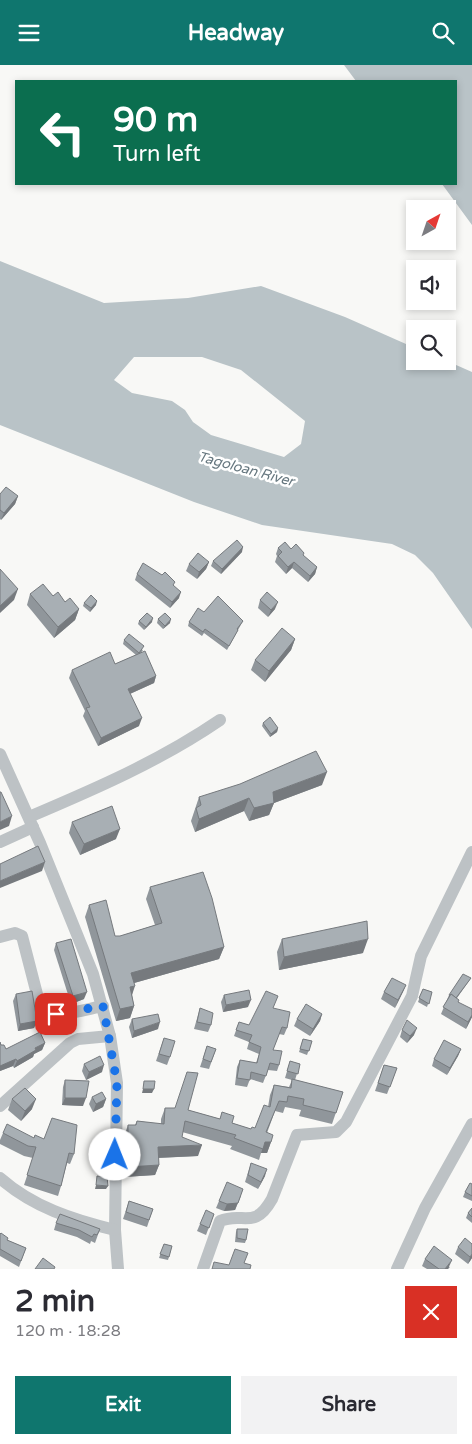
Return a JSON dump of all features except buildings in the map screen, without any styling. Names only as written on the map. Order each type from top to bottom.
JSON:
[{"type":"street","points":[[0,842],[31,822],[145,766],[220,720]]},
{"type":"street","points":[[0,754],[31,822],[93,974],[110,1036],[117,1083],[115,1230],[118,1269]]},
{"type":"street","points":[[202,1269],[220,1221],[256,1217],[266,1209],[272,1199],[297,1135],[304,1133],[336,1133],[346,1121],[412,997],[416,983],[417,967],[424,950],[472,852]]},
{"type":"street","points":[[0,937],[15,933],[22,937],[39,1002],[46,1011],[56,1014],[103,1006]]},
{"type":"street","points":[[0,1106],[70,1043],[78,1039],[110,1036]]},
{"type":"street","points":[[397,1269],[425,1208],[472,1124]]},
{"type":"street","points":[[0,1178],[23,1196],[58,1213],[115,1230]]},
{"type":"water","points":[[344,65],[472,65],[472,225],[456,203],[456,200],[454,200],[443,185],[457,185],[457,80],[355,80]]},
{"type":"water","name":"Tagoloan River","points":[[0,261],[104,303],[188,298],[261,286],[345,317],[406,344],[406,370],[456,370],[456,365],[472,372],[472,629],[433,573],[415,555],[392,544],[262,525],[194,502],[0,425]],"holes":[[[134,357],[202,357],[241,370],[305,421],[301,444],[284,457],[211,435],[193,422],[185,410],[172,401],[132,393],[114,380]]]},
{"type":"route","points":[[56,1014],[103,1006],[110,1036],[117,1083],[115,1155]]}]
